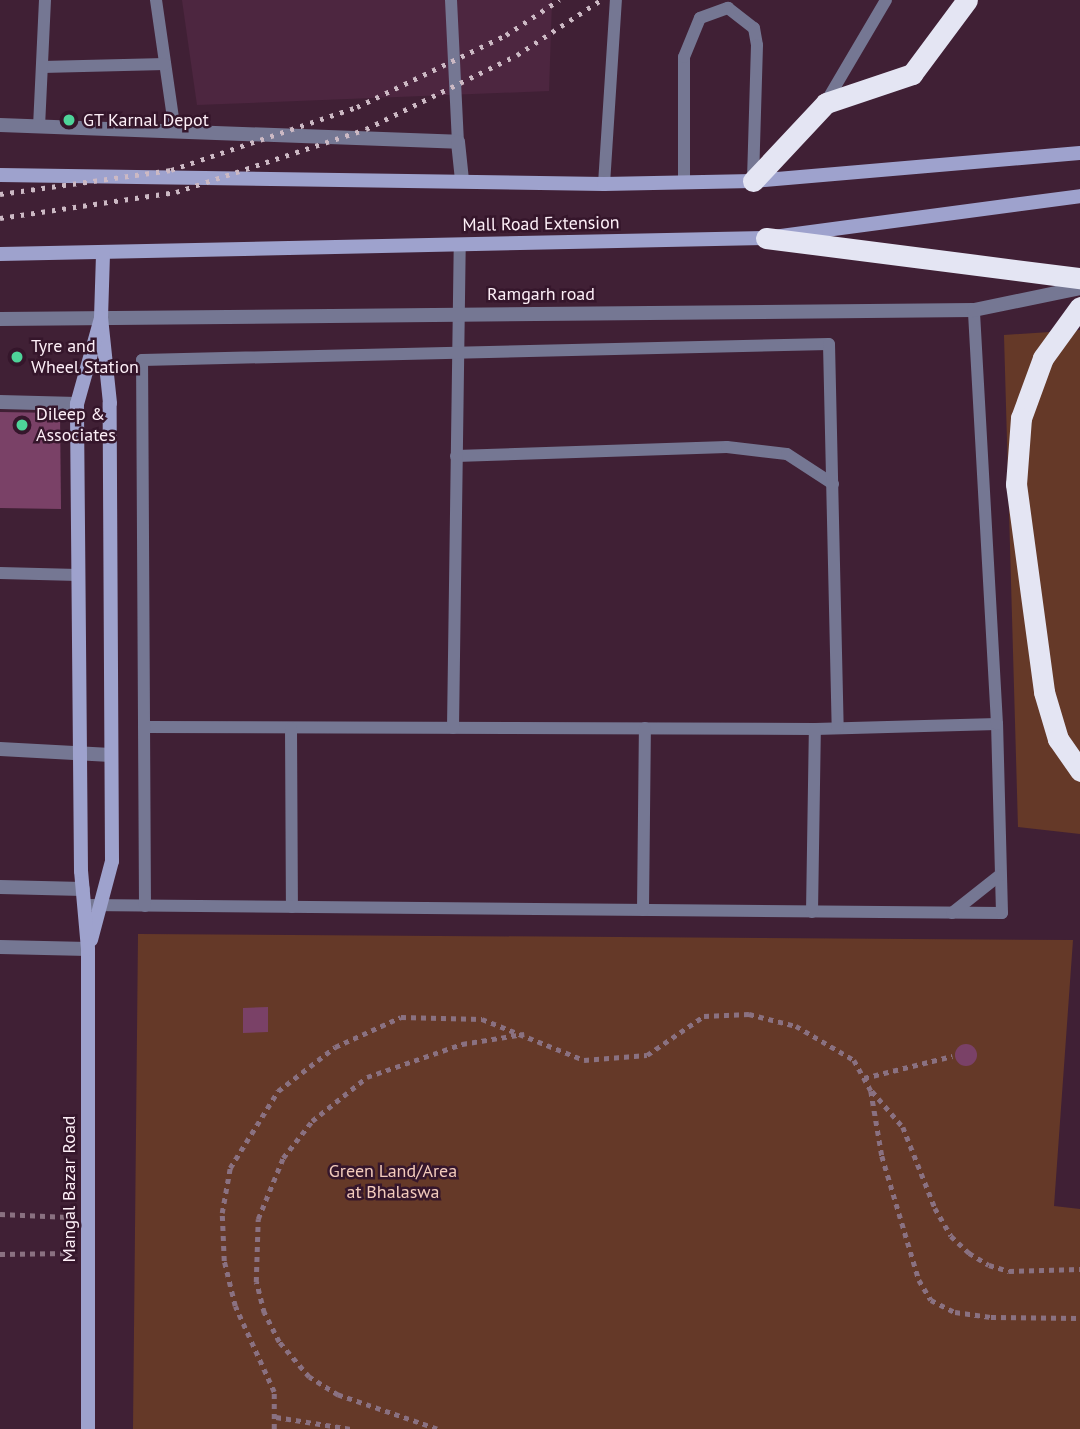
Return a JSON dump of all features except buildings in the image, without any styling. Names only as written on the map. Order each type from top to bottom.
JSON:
[{"type":"highway","points":[[753,181],[825,103],[912,74],[967,0]]},
{"type":"highway","points":[[766,239],[1080,278]]},
{"type":"highway","points":[[1080,307],[1043,358],[1021,418],[1016,484],[1044,692],[1058,739],[1080,771]]},
{"type":"main road","points":[[0,175],[684,183],[753,181],[1080,153]]},
{"type":"main road","name":"Mall Road Extension","points":[[0,254],[103,255],[766,239],[1080,196]]},
{"type":"main road","points":[[88,949],[112,862],[110,403],[101,318],[103,255]]},
{"type":"main road","points":[[88,949],[83,889],[80,754],[77,404],[101,318]]},
{"type":"main road","name":"Mangal Bazar Road","points":[[88,949],[88,1429]]},
{"type":"street","points":[[0,125],[458,142],[462,180]]},
{"type":"street","name":"Ramgarh road","points":[[0,319],[974,310],[1080,288]]},
{"type":"street","points":[[0,402],[77,404]]},
{"type":"street","points":[[0,749],[111,755]]},
{"type":"street","points":[[0,887],[83,889]]},
{"type":"street","points":[[0,947],[88,949]]},
{"type":"lane","points":[[39,127],[45,0]]},
{"type":"lane","points":[[156,0],[175,132]]},
{"type":"lane","points":[[451,0],[458,142]]},
{"type":"lane","points":[[604,184],[616,0]]},
{"type":"lane","points":[[825,103],[886,0]]},
{"type":"lane","points":[[684,183],[684,57],[700,18],[728,8],[754,28],[757,45],[753,181]]},
{"type":"lane","points":[[42,67],[165,64]]},
{"type":"lane","points":[[453,728],[456,353],[460,245]]},
{"type":"lane","points":[[85,905],[1002,913],[997,724],[974,310]]},
{"type":"lane","points":[[145,906],[142,360],[830,344],[838,728]]},
{"type":"lane","points":[[456,456],[727,447],[787,454],[833,484]]},
{"type":"lane","points":[[0,573],[78,575]]},
{"type":"lane","points":[[144,727],[815,729],[997,724]]},
{"type":"lane","points":[[291,728],[292,907]]},
{"type":"lane","points":[[643,911],[645,728]]},
{"type":"lane","points":[[812,912],[815,729]]},
{"type":"lane","points":[[952,913],[1000,875]]},
{"type":"path","points":[[274,1429],[274,1392],[235,1306],[224,1261],[222,1213],[230,1168],[254,1125],[278,1091],[335,1047],[401,1017],[482,1019],[525,1034],[584,1060],[647,1055],[704,1016],[749,1014],[796,1026],[853,1060],[871,1091],[903,1127],[935,1208],[951,1236],[969,1253],[989,1265],[1009,1270],[1080,1269]]},
{"type":"path","points":[[437,1429],[338,1395],[309,1377],[286,1350],[264,1313],[256,1282],[258,1219],[283,1158],[312,1121],[368,1077],[462,1044],[525,1034]]},
{"type":"path","points":[[864,1078],[952,1056]]},
{"type":"path","points":[[871,1091],[882,1156],[919,1280],[931,1300],[955,1312],[991,1317],[1080,1318]]},
{"type":"path","points":[[0,1214],[88,1217]]},
{"type":"path","points":[[0,1254],[88,1252]]},
{"type":"path","points":[[276,1417],[351,1429]]},
{"type":"shaded area","name":"GT Karnal Depot","points":[[182,0],[552,0],[549,91],[197,105]]},
{"type":"green space","points":[[1080,330],[1080,834],[1018,827],[1004,335]]},
{"type":"green space","name":"Green Land/Area at Bhalaswa","points":[[138,934],[1073,940],[1054,1206],[1080,1209],[1080,1429],[133,1429]]},
{"type":"railway","points":[[0,194],[171,170],[357,107],[506,35],[559,0]]},
{"type":"railway","points":[[0,218],[176,192],[366,129],[517,55],[601,0]]},
{"type":"place","name":"GT Karnal Depot","points":[[69,120]]},
{"type":"place","name":"Tyre and Wheel Station","points":[[17,357]]},
{"type":"place","name":"Dileep & Associates","points":[[22,425]]}]
